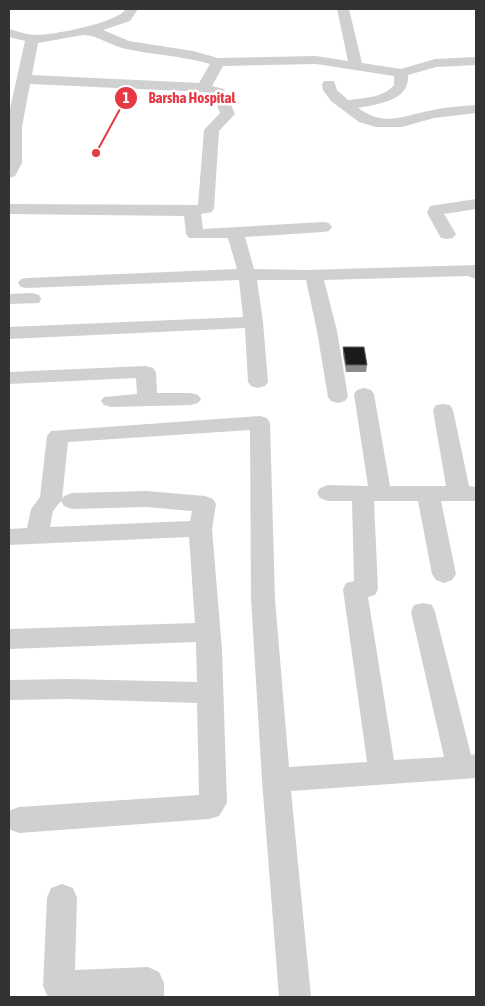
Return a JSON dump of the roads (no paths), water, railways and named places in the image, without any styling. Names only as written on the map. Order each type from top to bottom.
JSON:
[{"type":"street","points":[[89,31],[101,25],[126,18],[130,15],[132,9]]},
{"type":"street","points":[[342,9],[356,65]]},
{"type":"street","points":[[9,33],[32,39],[89,31],[101,33],[114,41],[128,45],[193,55],[218,62],[300,59],[356,65],[401,73],[434,63],[476,61]]},
{"type":"street","points":[[9,173],[14,164],[18,85],[30,56],[32,39]]},
{"type":"street","points":[[204,88],[218,62]]},
{"type":"street","points":[[347,105],[379,99],[398,91],[401,85],[401,73]]},
{"type":"street","points":[[330,84],[330,90],[336,98],[364,119],[376,124],[402,123],[439,113],[476,109]]},
{"type":"street","points":[[9,209],[192,211],[206,208],[212,130],[228,114],[219,92],[204,88],[18,85]]},
{"type":"street","points":[[447,234],[435,213],[436,210],[476,204]]},
{"type":"street","points":[[192,211],[195,234],[323,227]]},
{"type":"street","points":[[235,233],[247,274],[254,322],[258,382]]},
{"type":"street","points":[[9,298],[30,291],[247,274],[314,275],[474,270],[476,274]]},
{"type":"street","points":[[314,275],[327,331],[338,397]]},
{"type":"street","points":[[9,333],[254,322]]},
{"type":"street","points":[[9,378],[146,372],[146,400]]},
{"type":"street","points":[[364,394],[371,493],[366,589],[355,589],[382,773]]},
{"type":"street","points":[[111,401],[192,399]]},
{"type":"street","points":[[328,493],[468,494],[443,410]]},
{"type":"street","points":[[37,536],[42,509],[51,499],[58,436],[260,423],[263,599],[276,780],[295,997]]},
{"type":"street","points":[[428,494],[444,574]]},
{"type":"street","points":[[19,820],[208,807],[213,803],[210,693],[200,529],[205,504],[146,499],[72,501]]},
{"type":"street","points":[[9,537],[200,529]]},
{"type":"street","points":[[276,780],[382,773],[471,770],[423,612]]},
{"type":"street","points":[[9,639],[207,632]]},
{"type":"street","points":[[9,690],[69,689],[210,693]]},
{"type":"street","points":[[62,898],[59,986],[148,983],[148,997]]},
{"type":"place","name":"Barsha Hospital","points":[[96,153]]}]
